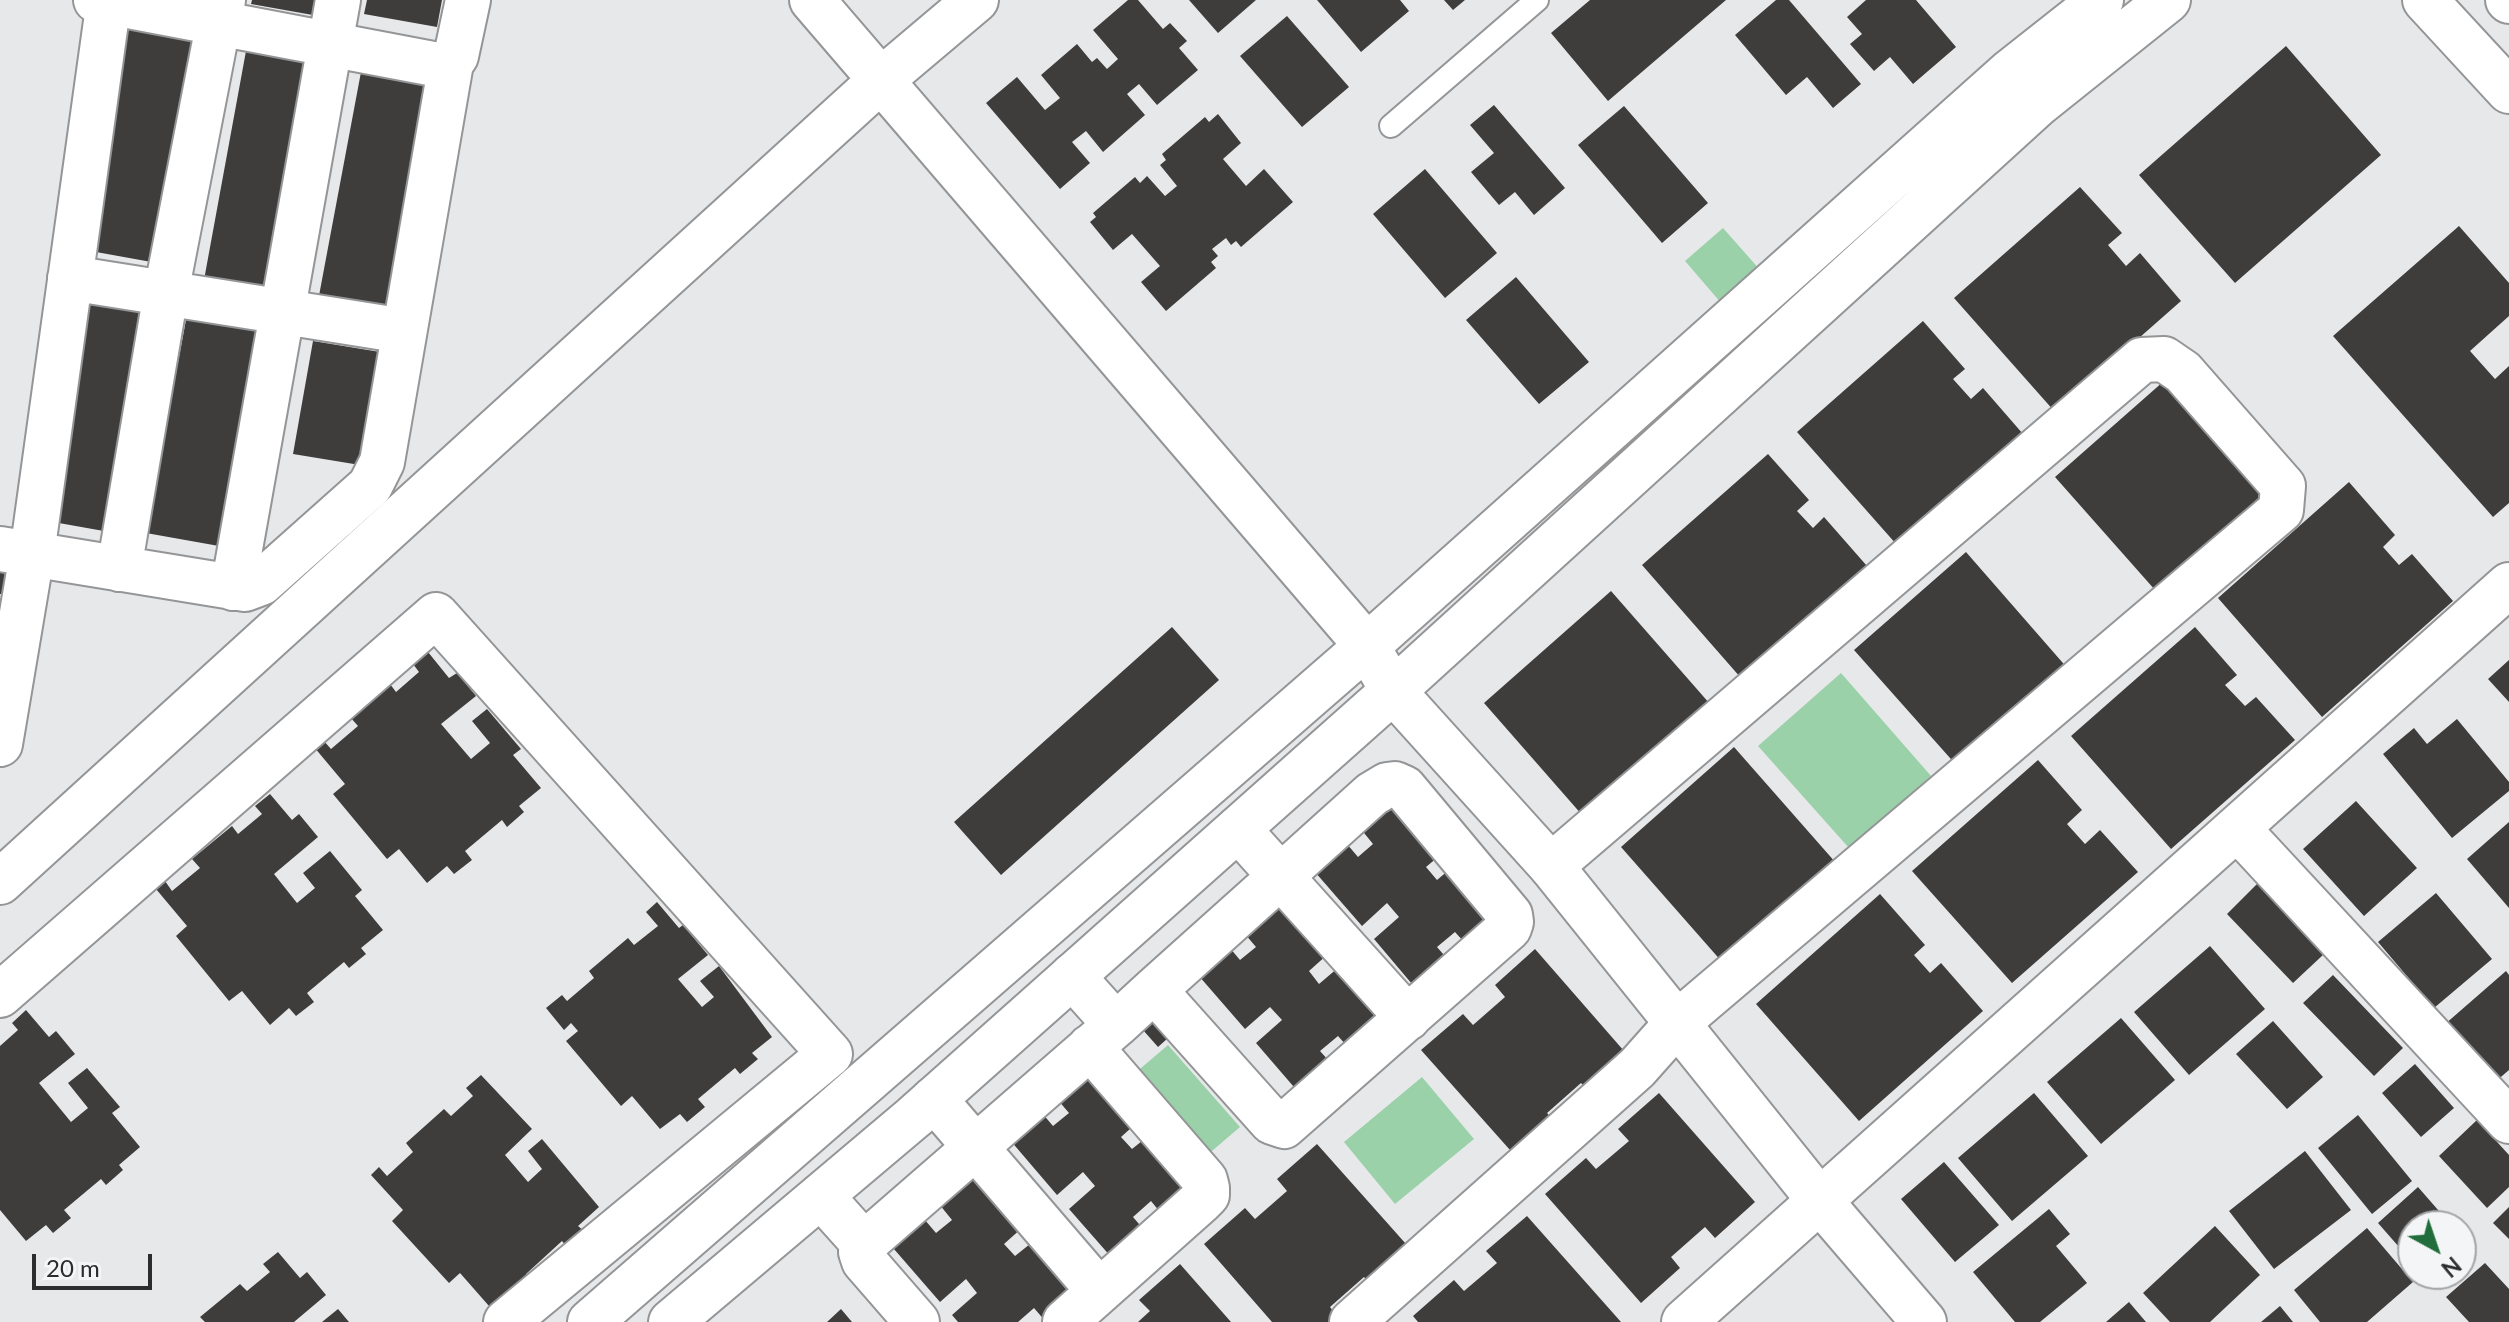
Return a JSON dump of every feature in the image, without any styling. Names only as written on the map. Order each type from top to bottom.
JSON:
[{"type":"street","points":[[233,588],[338,0]]},
{"type":"street","points":[[16,552],[245,589],[261,583],[370,486],[382,462],[451,63],[460,48],[468,0]]},
{"type":"street","points":[[812,0],[1367,646],[1393,691],[1551,866],[1820,1201],[1924,1322]]},
{"type":"street","points":[[0,882],[880,81],[976,0]]},
{"type":"street","points":[[590,1322],[1367,646],[2011,71],[2101,0]]},
{"type":"street","points":[[671,1322],[934,1099],[1393,691],[2038,104],[2168,0]]},
{"type":"street","points":[[2425,0],[2509,91]]},
{"type":"street","points":[[0,744],[16,552],[70,278],[104,1],[221,12],[329,45],[439,65],[451,63]]},
{"type":"street","points":[[119,569],[166,293],[221,12]]},
{"type":"street","points":[[2011,71],[2038,104]]},
{"type":"street","points":[[70,278],[404,331]]},
{"type":"street","points":[[1352,1322],[1637,1068],[1677,1023],[2281,510],[2283,486],[2183,372],[2164,359],[2142,360],[1551,866]]},
{"type":"street","points":[[1684,1322],[2509,585]]},
{"type":"street","points":[[0,995],[436,615],[830,1054],[506,1322]]},
{"type":"street","points":[[917,1322],[864,1261],[861,1252],[864,1244],[1103,1036],[1154,990],[1281,876],[1372,794],[1387,785],[1404,788],[1510,915],[1509,928],[1290,1123],[1278,1126],[1154,990]]},
{"type":"street","points":[[2237,828],[2509,1121]]},
{"type":"street","points":[[1238,829],[1408,1018]]},
{"type":"street","points":[[1065,1322],[1207,1195],[1205,1180],[1103,1036],[1072,976]]},
{"type":"street","points":[[934,1020],[971,1066]]},
{"type":"street","points":[[934,1099],[1099,1291]]},
{"type":"street","points":[[821,1196],[864,1244]]},
{"type":"lane","points":[[1391,126],[1537,0]]},
{"type":"green space","points":[[1723,228],[1761,271],[1722,304],[1685,261]]},
{"type":"green space","points":[[1841,673],[1931,776],[1849,848],[1758,746]]},
{"type":"green space","points":[[1168,1045],[1240,1127],[1192,1168],[1120,1086]]},
{"type":"green space","points":[[1422,1077],[1474,1139],[1395,1204],[1344,1142]]},
{"type":"building","points":[[252,0],[327,0],[324,17],[251,4]]},
{"type":"building","points":[[367,0],[442,0],[437,27],[364,14]]},
{"type":"building","points":[[1128,0],[1138,0],[1163,29],[1170,23],[1187,41],[1179,48],[1198,70],[1157,105],[1139,84],[1127,94],[1145,115],[1103,152],[1086,131],[1072,142],[1090,163],[1060,189],[986,103],[1017,77],[1045,110],[1060,98],[1041,75],[1077,44],[1092,62],[1097,58],[1107,69],[1118,59],[1093,30]]},
{"type":"building","points":[[1189,0],[1256,0],[1218,33]]},
{"type":"building","points":[[1317,0],[1400,0],[1409,11],[1361,52]]},
{"type":"building","points":[[1444,0],[1465,0],[1453,10]]},
{"type":"building","points":[[1590,0],[1726,0],[1608,101],[1551,33]]},
{"type":"building","points":[[1776,0],[1789,0],[1861,84],[1833,108],[1807,77],[1786,95],[1735,35]]},
{"type":"building","points":[[1866,0],[1916,0],[1956,47],[1913,84],[1890,57],[1874,71],[1850,44],[1862,34],[1847,17]]},
{"type":"building","points":[[1287,16],[1349,87],[1302,127],[1240,56]]},
{"type":"building","points":[[127,21],[200,34],[157,263],[85,250]]},
{"type":"building","points":[[2286,46],[2381,155],[2235,283],[2139,175]]},
{"type":"building","points":[[246,51],[319,64],[277,293],[204,280]]},
{"type":"building","points":[[361,72],[434,85],[391,313],[318,301]]},
{"type":"building","points":[[1494,105],[1565,188],[1534,215],[1515,192],[1499,205],[1471,172],[1494,153],[1470,125]]},
{"type":"building","points":[[1624,106],[1708,203],[1662,243],[1578,145]]},
{"type":"building","points":[[1218,114],[1241,143],[1223,159],[1246,186],[1264,169],[1293,202],[1241,247],[1236,241],[1231,245],[1226,238],[1212,249],[1218,256],[1211,262],[1216,268],[1166,311],[1141,282],[1160,266],[1132,234],[1113,250],[1090,222],[1096,217],[1093,213],[1135,177],[1140,183],[1147,176],[1165,196],[1177,186],[1160,165],[1166,160],[1162,154],[1205,117],[1209,122]]},
{"type":"building","points":[[1425,169],[1497,253],[1445,298],[1373,214]]},
{"type":"building","points":[[2080,187],[2122,233],[2108,245],[2126,266],[2140,253],[2181,301],[2055,412],[1954,298]]},
{"type":"building","points":[[2459,226],[2509,283],[2509,316],[2470,351],[2495,379],[2509,366],[2509,503],[2493,517],[2333,336]]},
{"type":"building","points":[[1516,277],[1589,362],[1539,404],[1466,320]]},
{"type":"building","points":[[84,292],[157,305],[115,533],[42,520]]},
{"type":"building","points":[[189,304],[261,318],[219,546],[146,533]]},
{"type":"building","points":[[1923,321],[1965,369],[1953,379],[1971,399],[1983,388],[2023,434],[1897,545],[1797,432]]},
{"type":"building","points":[[313,341],[380,352],[360,465],[293,454]]},
{"type":"building","points":[[2164,381],[2272,503],[2163,599],[2055,477]]},
{"type":"building","points":[[1768,454],[1809,500],[1797,511],[1813,528],[1824,517],[1867,566],[1741,678],[1642,565]]},
{"type":"building","points":[[2349,482],[2395,535],[2383,547],[2399,565],[2412,554],[2453,601],[2322,717],[2218,598]]},
{"type":"building","points":[[1966,552],[2069,670],[1958,767],[1854,650]]},
{"type":"building","points":[[0,572],[5,573],[2,594],[0,594]]},
{"type":"building","points":[[1611,591],[1710,704],[1583,816],[1484,703]]},
{"type":"building","points":[[1172,627],[1219,680],[1001,875],[954,822]]},
{"type":"building","points":[[2195,627],[2237,675],[2225,685],[2245,706],[2256,697],[2295,740],[2171,849],[2071,736]]},
{"type":"building","points":[[428,652],[449,678],[457,673],[476,696],[441,724],[471,759],[490,743],[472,721],[487,709],[521,749],[513,755],[541,788],[519,806],[524,812],[507,827],[502,820],[465,851],[472,860],[454,874],[447,866],[427,883],[399,849],[387,859],[333,794],[345,784],[314,747],[323,740],[331,749],[358,726],[350,717],[390,684],[396,692],[419,672],[413,664]]},
{"type":"building","points":[[2509,660],[2509,702],[2488,679]]},
{"type":"building","points":[[2457,719],[2509,782],[2509,791],[2452,838],[2383,754],[2414,728],[2427,744]]},
{"type":"building","points":[[1734,747],[1836,863],[1723,963],[1621,847]]},
{"type":"building","points":[[2038,760],[2082,810],[2067,824],[2085,844],[2100,830],[2138,872],[2012,983],[1912,871]]},
{"type":"building","points":[[1393,791],[1445,851],[1426,867],[1437,880],[1456,864],[1508,924],[1474,953],[1455,932],[1437,947],[1456,969],[1423,997],[1374,939],[1399,917],[1387,903],[1362,926],[1308,864],[1341,837],[1358,857],[1373,844],[1356,823]]},
{"type":"building","points":[[270,794],[292,820],[299,814],[318,837],[274,874],[297,903],[315,888],[303,873],[330,851],[362,890],[355,896],[383,930],[361,948],[366,954],[349,968],[344,962],[307,993],[314,1002],[296,1016],[289,1008],[270,1025],[242,991],[229,1001],[176,936],[187,926],[156,889],[165,881],[172,891],[200,868],[192,859],[232,826],[238,834],[262,814],[255,806]]},
{"type":"building","points":[[2356,801],[2417,868],[2364,916],[2303,849]]},
{"type":"building","points":[[2509,822],[2509,908],[2467,859]]},
{"type":"building","points":[[2257,884],[2324,954],[2293,983],[2227,914]]},
{"type":"building","points":[[2436,893],[2492,959],[2434,1008],[2378,942]]},
{"type":"building","points":[[1880,894],[1925,945],[1914,955],[1930,973],[1941,963],[1983,1011],[1859,1121],[1756,1004]]},
{"type":"building","points":[[1276,895],[1328,954],[1309,971],[1319,984],[1339,967],[1391,1027],[1357,1057],[1338,1036],[1320,1051],[1339,1072],[1306,1101],[1256,1043],[1282,1020],[1270,1007],[1245,1029],[1192,968],[1224,941],[1240,960],[1256,947],[1239,927]]},
{"type":"building","points":[[657,902],[679,928],[683,925],[708,955],[678,979],[702,1007],[714,997],[700,981],[719,966],[772,1037],[752,1053],[758,1059],[740,1074],[735,1068],[698,1099],[705,1107],[687,1122],[680,1114],[660,1129],[632,1096],[621,1106],[566,1041],[578,1031],[571,1023],[564,1030],[546,1008],[562,995],[567,1001],[594,978],[589,971],[628,938],[634,945],[658,926],[646,912]]},
{"type":"building","points":[[2210,946],[2265,1009],[2189,1075],[2134,1012]]},
{"type":"building","points":[[1535,949],[1631,1059],[1591,1094],[1581,1083],[1547,1113],[1557,1124],[1518,1159],[1421,1050],[1463,1014],[1473,1025],[1505,997],[1495,985]]},
{"type":"building","points":[[2506,971],[2509,975],[2509,1070],[2495,1082],[2444,1025]]},
{"type":"building","points":[[2333,975],[2403,1048],[2374,1076],[2303,1003]]},
{"type":"building","points":[[26,1010],[49,1037],[56,1031],[75,1054],[39,1083],[71,1122],[88,1108],[68,1083],[87,1068],[120,1107],[112,1113],[140,1147],[119,1165],[123,1170],[106,1185],[101,1179],[64,1210],[71,1218],[53,1233],[46,1225],[26,1241],[0,1210],[0,1046],[18,1030],[12,1023]]},
{"type":"building","points":[[1162,1013],[1177,1030],[1158,1047],[1143,1030]]},
{"type":"building","points":[[2121,1018],[2175,1080],[2101,1144],[2047,1082]]},
{"type":"building","points":[[2273,1021],[2323,1077],[2287,1109],[2236,1054]]},
{"type":"building","points":[[1089,1060],[1140,1120],[1121,1137],[1132,1149],[1152,1133],[1203,1193],[1169,1223],[1151,1201],[1133,1217],[1151,1238],[1119,1266],[1069,1209],[1095,1186],[1083,1172],[1057,1195],[1004,1133],[1036,1106],[1053,1126],[1069,1113],[1052,1093]]},
{"type":"building","points":[[2415,1064],[2454,1108],[2421,1137],[2382,1093]]},
{"type":"building","points":[[481,1075],[532,1129],[505,1155],[528,1182],[542,1169],[528,1151],[542,1139],[599,1207],[578,1226],[584,1231],[567,1247],[562,1241],[526,1274],[533,1281],[516,1297],[509,1289],[489,1306],[460,1273],[449,1283],[392,1221],[403,1210],[371,1175],[379,1167],[387,1176],[413,1152],[406,1143],[444,1109],[451,1116],[473,1096],[466,1088]]},
{"type":"building","points":[[1659,1093],[1755,1202],[1715,1238],[1705,1227],[1671,1257],[1680,1268],[1641,1303],[1545,1194],[1586,1158],[1596,1169],[1629,1141],[1618,1129]]},
{"type":"building","points":[[2034,1093],[2088,1156],[2012,1221],[1958,1158]]},
{"type":"building","points":[[2358,1115],[2412,1181],[2372,1214],[2318,1148]]},
{"type":"building","points":[[2477,1120],[2509,1155],[2509,1187],[2487,1208],[2439,1156]]},
{"type":"building","points":[[1317,1144],[1414,1253],[1373,1288],[1364,1277],[1330,1307],[1339,1319],[1335,1322],[1272,1322],[1204,1244],[1245,1208],[1255,1219],[1287,1191],[1277,1179]]},
{"type":"building","points":[[2305,1151],[2351,1210],[2274,1269],[2229,1211]]},
{"type":"building","points":[[1944,1162],[1999,1225],[1955,1262],[1901,1199]]},
{"type":"building","points":[[972,1167],[1023,1227],[1004,1244],[1015,1256],[1035,1240],[1087,1300],[1046,1322],[1034,1308],[1018,1322],[958,1322],[952,1315],[977,1293],[966,1279],[940,1302],[887,1241],[919,1213],[936,1233],[952,1220],[935,1199]]},
{"type":"building","points":[[2418,1187],[2438,1210],[2397,1210],[2397,1245],[2378,1223]]},
{"type":"building","points":[[2509,1207],[2509,1239],[2493,1223]]},
{"type":"building","points":[[2049,1209],[2070,1234],[2056,1246],[2087,1283],[2040,1322],[2015,1322],[1973,1272]]},
{"type":"building","points":[[1527,1216],[1621,1322],[1418,1322],[1413,1316],[1454,1280],[1464,1291],[1497,1263],[1486,1251]]},
{"type":"building","points":[[2215,1226],[2260,1275],[2210,1322],[2170,1322],[2143,1293]]},
{"type":"building","points":[[2367,1228],[2397,1263],[2397,1290],[2404,1290],[2367,1322],[2320,1322],[2294,1290]]},
{"type":"building","points":[[278,1252],[300,1278],[307,1272],[326,1295],[294,1322],[205,1322],[200,1317],[240,1284],[247,1291],[270,1272],[263,1264]]},
{"type":"building","points":[[2485,1263],[2509,1289],[2509,1322],[2469,1322],[2446,1297],[2454,1290],[2477,1290],[2477,1270]]},
{"type":"building","points":[[1180,1264],[1231,1322],[1138,1322],[1150,1311],[1139,1300]]},
{"type":"building","points":[[2129,1302],[2146,1322],[2106,1322]]},
{"type":"building","points":[[2280,1306],[2293,1322],[2261,1322]]},
{"type":"building","points":[[338,1309],[349,1322],[322,1322]]},
{"type":"building","points":[[841,1309],[852,1322],[827,1322]]}]
